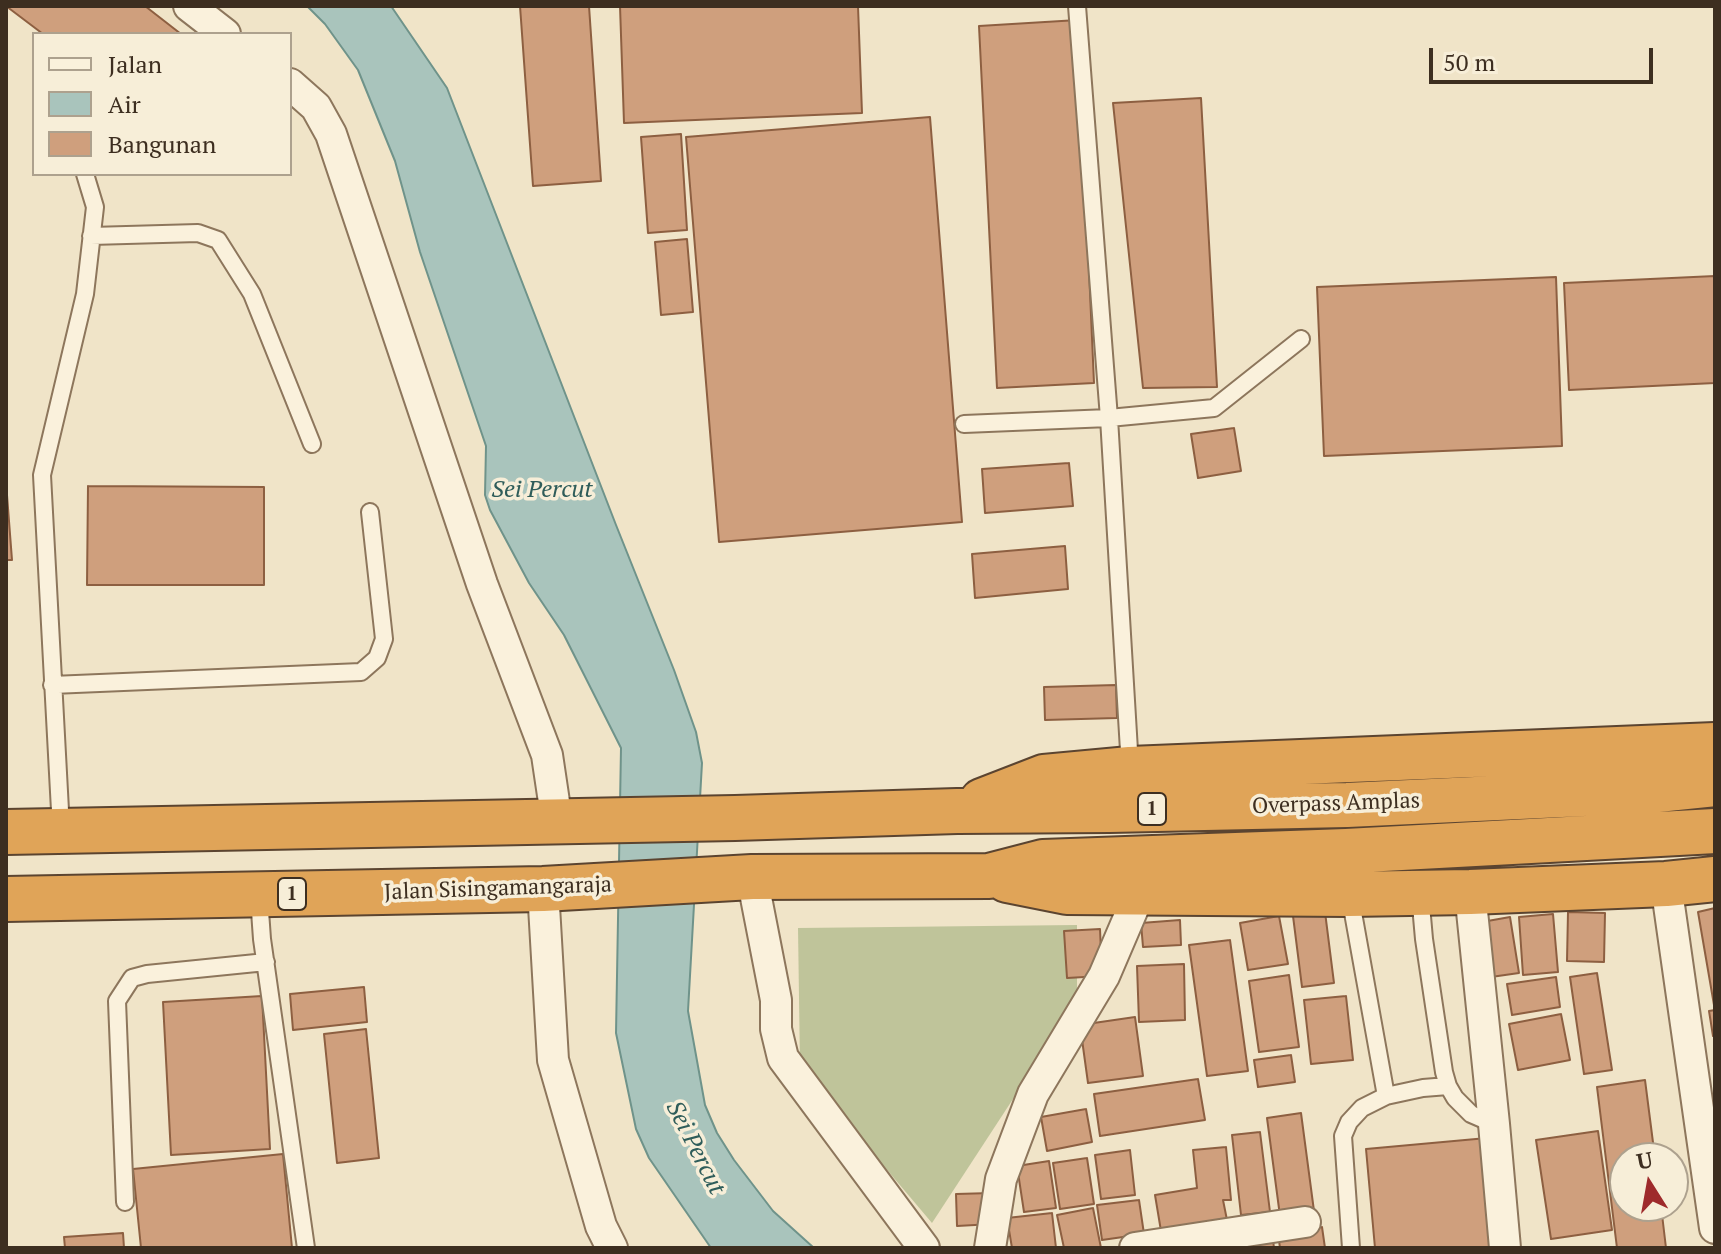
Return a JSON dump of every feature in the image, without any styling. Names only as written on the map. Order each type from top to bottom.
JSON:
[{"type":"highway","points":[[957,811],[1044,777],[1130,769],[1715,745]]},
{"type":"highway","name":"Overpass Amplas","points":[[957,811],[1347,805],[1647,791],[1715,784]]},
{"type":"highway","name":"1","points":[[6,832],[957,811]]},
{"type":"highway","name":"Overpass Amplas","points":[[989,876],[1043,862],[1346,851],[1715,831]]},
{"type":"highway","points":[[989,876],[1067,892],[1349,894],[1666,884],[1715,879]]},
{"type":"highway","name":"Jalan Sisingamangaraja","points":[[6,899],[560,888],[752,877],[989,876]]},
{"type":"street","points":[[189,6],[222,32]]},
{"type":"street","points":[[292,86],[316,107],[331,134],[482,584],[547,755],[563,822]]},
{"type":"street","points":[[752,877],[776,1000],[776,1029],[783,1058],[924,1248]]},
{"type":"street","points":[[1666,884],[1715,1228]]},
{"type":"street","points":[[560,888],[553,1060],[601,1226],[612,1248]]},
{"type":"street","points":[[990,1248],[1001,1179],[1033,1094],[1104,976],[1140,892]]},
{"type":"street","points":[[1470,892],[1505,1248]]},
{"type":"street","points":[[1135,1248],[1305,1222]]},
{"type":"lane","points":[[1077,6],[1109,418],[1130,769]]},
{"type":"lane","points":[[61,830],[42,475],[85,294],[95,207],[86,176]]},
{"type":"lane","points":[[91,236],[198,233],[218,240],[252,294],[312,444]]},
{"type":"lane","points":[[964,424],[1109,418],[1214,408],[1301,339]]},
{"type":"lane","points":[[52,685],[361,672],[377,658],[384,639],[370,512]]},
{"type":"lane","points":[[1420,893],[1424,939],[1448,1086],[1471,1114],[1494,1124]]},
{"type":"lane","points":[[259,894],[306,1248]]},
{"type":"lane","points":[[1349,894],[1386,1096]]},
{"type":"lane","points":[[125,1202],[117,1001],[132,978],[147,974],[266,962]]},
{"type":"lane","points":[[1351,1248],[1343,1136],[1349,1122],[1362,1108],[1386,1096],[1448,1086]]},
{"type":"green space","points":[[1077,925],[1077,1001],[932,1223],[800,1067],[798,928]]},
{"type":"water","name":"Sei Percut","points":[[307,6],[391,6],[447,88],[696,732],[702,763],[688,1011],[705,1105],[717,1133],[734,1160],[773,1211],[814,1248],[711,1248],[649,1158],[636,1129],[616,1033],[621,748],[564,635],[529,583],[490,510],[485,495],[486,446],[420,252],[395,161],[358,70],[325,24]]},
{"type":"building","points":[[6,6],[145,6],[178,32],[40,32]]},
{"type":"building","points":[[520,6],[589,6],[601,181],[533,186]]},
{"type":"building","points":[[620,6],[858,6],[862,113],[624,123]]},
{"type":"building","points":[[1078,20],[1094,383],[997,388],[979,26]]},
{"type":"building","points":[[1201,98],[1217,387],[1143,388],[1113,103]]},
{"type":"building","points":[[930,117],[962,522],[719,542],[686,137]]},
{"type":"building","points":[[681,134],[687,230],[648,233],[641,137]]},
{"type":"building","points":[[687,239],[693,312],[661,315],[655,242]]},
{"type":"building","points":[[1715,276],[1715,383],[1569,390],[1564,283]]},
{"type":"building","points":[[1556,277],[1562,446],[1324,456],[1317,287]]},
{"type":"building","points":[[1234,428],[1241,471],[1198,478],[1191,434]]},
{"type":"building","points":[[1069,463],[1073,506],[985,513],[982,469]]},
{"type":"building","points":[[6,482],[12,560],[6,560]]},
{"type":"building","points":[[88,486],[264,487],[264,585],[87,585]]},
{"type":"building","points":[[1065,546],[1068,589],[975,598],[972,554]]},
{"type":"building","points":[[1116,685],[1117,718],[1045,720],[1044,687]]},
{"type":"building","points":[[1715,908],[1715,1004],[1714,1005],[1698,912]]},
{"type":"building","points":[[1325,912],[1334,983],[1302,987],[1293,916]]},
{"type":"building","points":[[1568,912],[1605,913],[1604,962],[1567,961]]},
{"type":"building","points":[[1553,914],[1558,972],[1523,975],[1519,917]]},
{"type":"building","points":[[1279,916],[1288,964],[1248,970],[1240,923]]},
{"type":"building","points":[[1510,917],[1519,973],[1491,977],[1482,922]]},
{"type":"building","points":[[1180,920],[1181,945],[1143,947],[1141,923]]},
{"type":"building","points":[[1100,929],[1102,976],[1067,978],[1064,931]]},
{"type":"building","points":[[1230,940],[1248,1071],[1207,1076],[1189,945]]},
{"type":"building","points":[[1184,964],[1185,1020],[1139,1022],[1137,966]]},
{"type":"building","points":[[1597,973],[1612,1070],[1584,1074],[1570,977]]},
{"type":"building","points":[[1289,975],[1299,1047],[1259,1052],[1249,981]]},
{"type":"building","points":[[1556,977],[1560,1007],[1512,1015],[1507,984]]},
{"type":"building","points":[[364,987],[367,1022],[293,1030],[290,994]]},
{"type":"building","points":[[262,996],[270,1149],[171,1155],[163,1002]]},
{"type":"building","points":[[1346,996],[1353,1060],[1311,1064],[1304,1000]]},
{"type":"building","points":[[1715,1010],[1715,1035],[1713,1036],[1709,1011]]},
{"type":"building","points":[[1561,1014],[1570,1060],[1518,1070],[1509,1024]]},
{"type":"building","points":[[1135,1017],[1143,1076],[1088,1083],[1080,1025]]},
{"type":"building","points":[[366,1029],[379,1158],[337,1163],[324,1034]]},
{"type":"building","points":[[1291,1055],[1295,1082],[1258,1087],[1254,1060]]},
{"type":"building","points":[[1198,1079],[1205,1120],[1100,1136],[1094,1094]]},
{"type":"building","points":[[1645,1080],[1653,1142],[1609,1142],[1609,1184],[1597,1087]]},
{"type":"building","points":[[1086,1109],[1092,1142],[1047,1151],[1041,1117]]},
{"type":"building","points":[[1301,1113],[1314,1211],[1280,1216],[1267,1118]]},
{"type":"building","points":[[1598,1131],[1612,1230],[1551,1239],[1536,1140]]},
{"type":"building","points":[[1260,1132],[1270,1212],[1241,1215],[1232,1135]]},
{"type":"building","points":[[1487,1138],[1496,1248],[1375,1248],[1366,1149]]},
{"type":"building","points":[[1226,1147],[1231,1200],[1223,1200],[1227,1220],[1161,1231],[1155,1195],[1197,1188],[1193,1150]]},
{"type":"building","points":[[1130,1150],[1135,1195],[1101,1199],[1095,1155]]},
{"type":"building","points":[[283,1154],[292,1248],[141,1248],[133,1169]]},
{"type":"building","points":[[1087,1158],[1094,1204],[1060,1209],[1053,1163]]},
{"type":"building","points":[[1049,1161],[1056,1208],[1024,1212],[1017,1166]]},
{"type":"building","points":[[992,1193],[993,1224],[957,1226],[956,1194]]},
{"type":"building","points":[[1139,1200],[1144,1234],[1102,1240],[1097,1205]]},
{"type":"building","points":[[1093,1208],[1101,1248],[1064,1248],[1057,1215]]},
{"type":"building","points":[[1052,1213],[1056,1248],[1012,1248],[1007,1218]]},
{"type":"building","points":[[1614,1222],[1663,1222],[1666,1248],[1617,1248]]},
{"type":"building","points":[[1322,1227],[1325,1248],[1280,1248],[1278,1233]]},
{"type":"building","points":[[1272,1232],[1274,1248],[1235,1248],[1234,1238]]},
{"type":"building","points":[[123,1233],[124,1248],[65,1248],[64,1237]]}]
